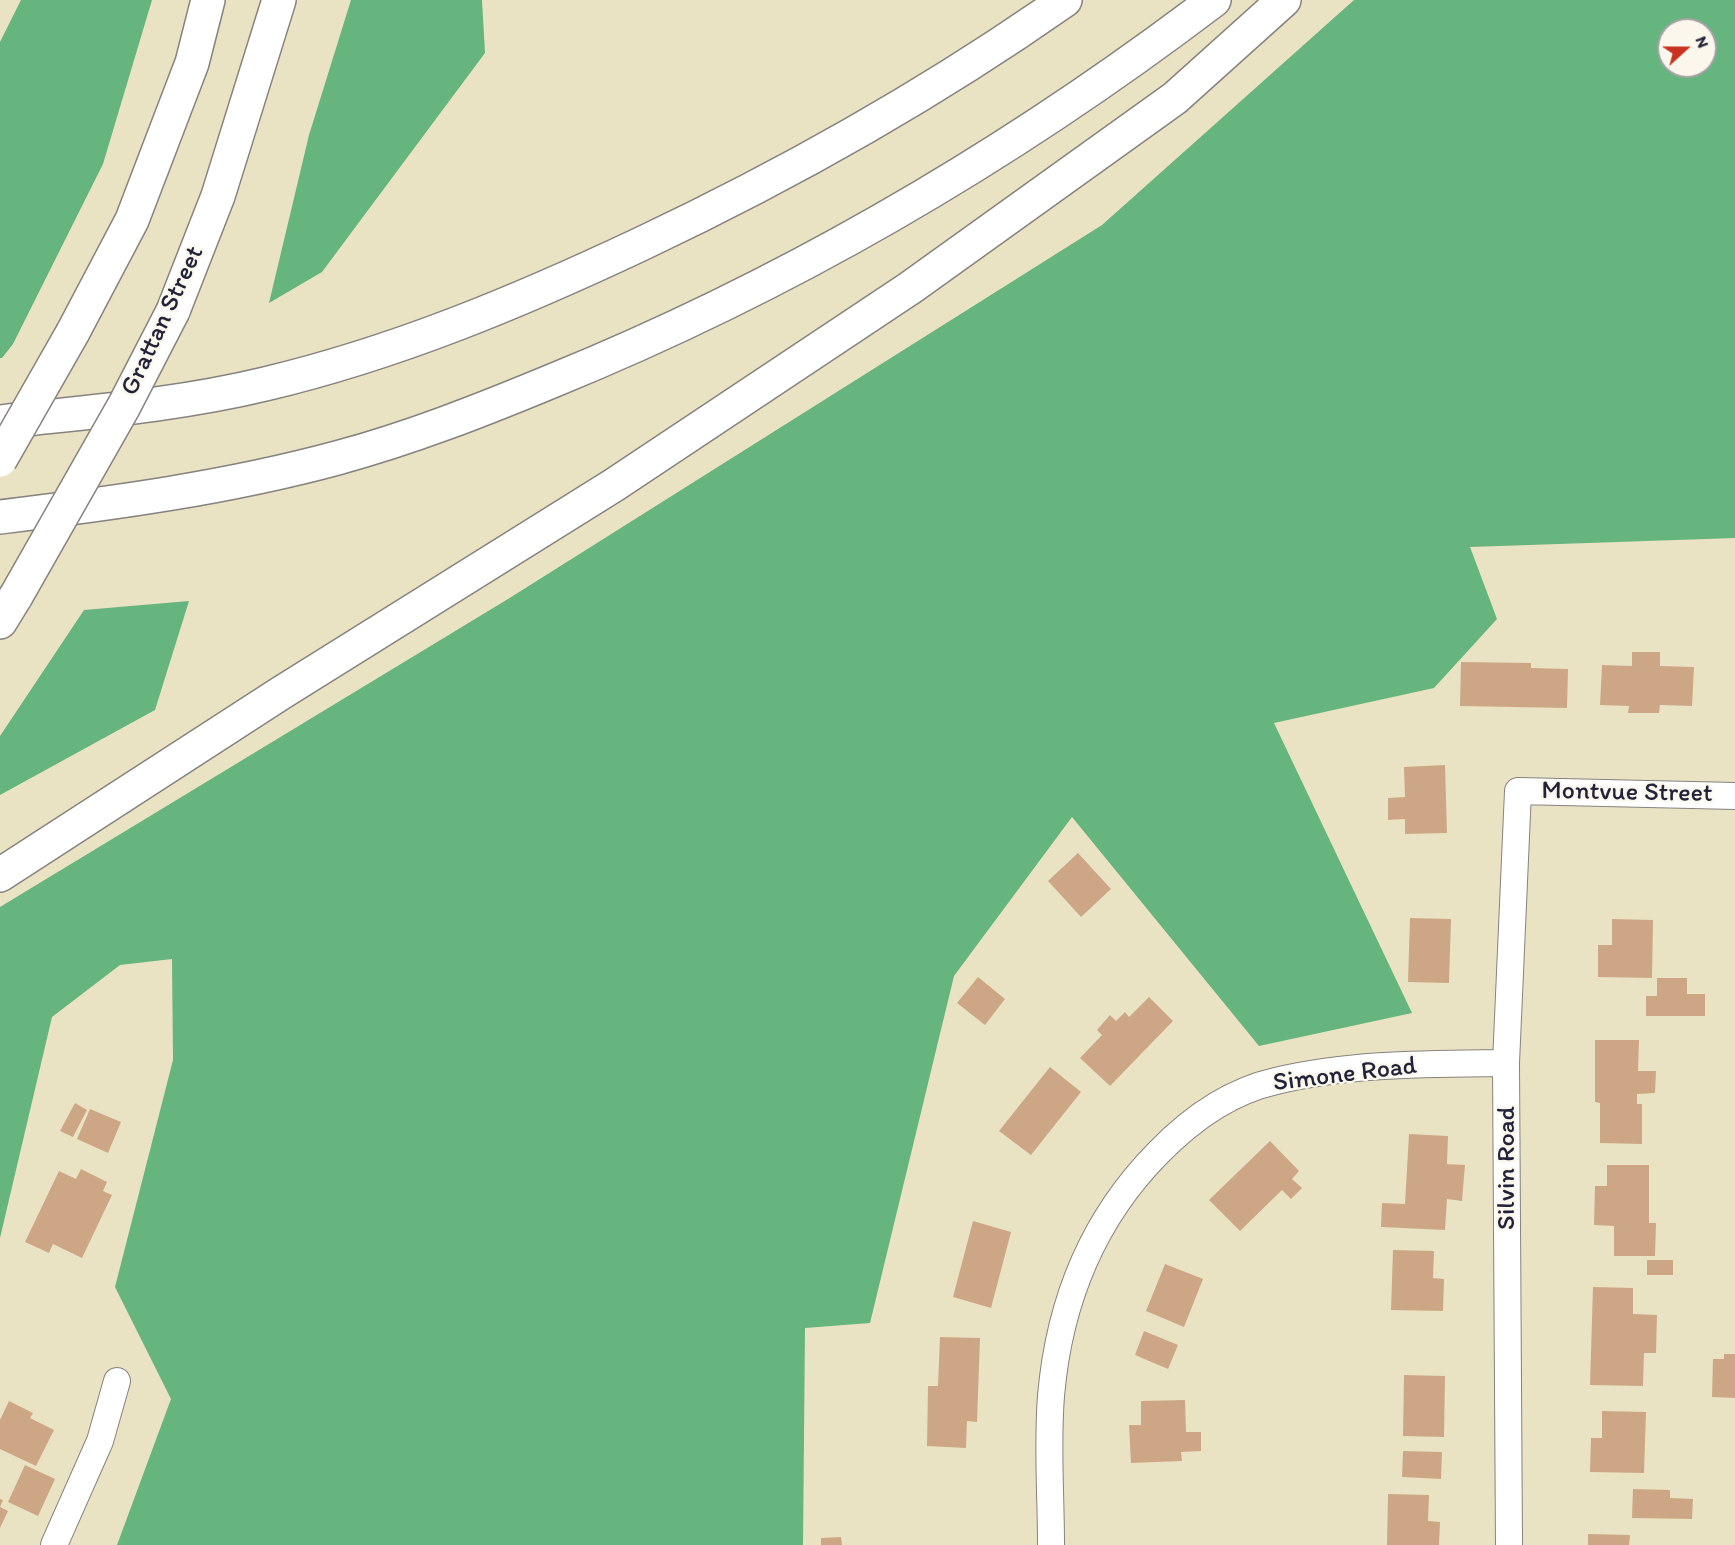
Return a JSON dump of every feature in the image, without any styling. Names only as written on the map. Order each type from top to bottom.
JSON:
[{"type":"main road","points":[[0,460],[73,332],[132,220],[192,63],[208,0]]},
{"type":"main road","name":"Grattan Street","points":[[8,609],[124,406],[173,311],[218,196],[268,42],[279,0]]},
{"type":"main road","points":[[0,422],[200,398],[298,376],[390,349],[495,309],[610,259],[709,212],[818,155],[924,93],[1065,0]]},
{"type":"main road","points":[[0,531],[141,500],[276,474],[396,440],[516,396],[657,336],[849,241],[958,177],[1062,110],[1214,0]]},
{"type":"main road","points":[[0,874],[281,693],[614,485],[910,288],[1175,98],[1284,0]]},
{"type":"main road","points":[[0,404],[32,405],[200,398]]},
{"type":"main road","points":[[0,518],[141,500]]},
{"type":"street","name":"Montvue Street","points":[[1518,791],[1735,796]]},
{"type":"street","name":"Silvin Road","points":[[1509,1545],[1506,1063],[1518,791]]},
{"type":"street","name":"Simone Road","points":[[1050,1545],[1051,1398],[1057,1344],[1080,1266],[1098,1230],[1118,1199],[1142,1169],[1167,1143],[1218,1105],[1246,1091],[1275,1081],[1394,1065],[1506,1063]]},
{"type":"street","points":[[54,1545],[100,1441],[117,1381]]},
{"type":"green space","points":[[21,0],[152,0],[103,164],[13,344],[0,358],[0,42]]},
{"type":"green space","points":[[351,0],[482,0],[485,53],[322,272],[269,303],[309,135]]},
{"type":"green space","points":[[1354,0],[1735,0],[1735,538],[1470,547],[1497,619],[1434,688],[1274,723],[1412,1013],[1259,1046],[1072,817],[954,976],[870,1323],[805,1328],[803,1545],[117,1545],[171,1399],[115,1287],[173,1060],[172,959],[120,965],[52,1017],[0,1238],[0,907],[508,599],[1102,225]]},
{"type":"green space","points":[[189,601],[155,710],[0,795],[0,736],[84,610]]},
{"type":"building","points":[[1632,652],[1660,652],[1660,666],[1694,667],[1692,706],[1660,705],[1659,713],[1628,713],[1629,706],[1600,705],[1602,665],[1632,666]]},
{"type":"building","points":[[1461,662],[1531,663],[1531,668],[1568,669],[1567,708],[1460,706]]},
{"type":"building","points":[[1445,765],[1447,833],[1405,834],[1405,819],[1388,820],[1388,798],[1405,797],[1404,767]]},
{"type":"building","points":[[1078,853],[1111,889],[1081,917],[1048,881]]},
{"type":"building","points":[[1410,918],[1451,919],[1449,983],[1408,982]]},
{"type":"building","points":[[1612,919],[1653,920],[1652,978],[1598,977],[1598,945],[1612,945]]},
{"type":"building","points":[[978,977],[1005,999],[985,1025],[957,1003]]},
{"type":"building","points":[[1657,978],[1687,978],[1687,994],[1705,994],[1705,1016],[1646,1016],[1646,996],[1657,996]]},
{"type":"building","points":[[1149,997],[1173,1021],[1110,1086],[1080,1058],[1102,1035],[1097,1030],[1110,1015],[1116,1021],[1125,1012],[1129,1017]]},
{"type":"building","points":[[1595,1040],[1639,1040],[1638,1071],[1656,1071],[1655,1093],[1637,1094],[1637,1104],[1642,1104],[1642,1144],[1600,1143],[1600,1103],[1595,1102]]},
{"type":"building","points":[[1050,1067],[1081,1092],[1031,1155],[999,1131]]},
{"type":"building","points":[[75,1103],[87,1110],[73,1137],[60,1131]]},
{"type":"building","points":[[90,1109],[121,1122],[108,1153],[77,1139]]},
{"type":"building","points":[[1409,1134],[1448,1136],[1447,1164],[1465,1165],[1462,1201],[1447,1199],[1445,1230],[1381,1227],[1382,1203],[1405,1204]]},
{"type":"building","points":[[1270,1141],[1299,1171],[1292,1179],[1302,1188],[1291,1199],[1282,1190],[1240,1231],[1209,1200]]},
{"type":"building","points":[[1607,1165],[1649,1165],[1649,1223],[1656,1223],[1655,1256],[1614,1256],[1614,1226],[1594,1225],[1595,1186],[1607,1186]]},
{"type":"building","points":[[81,1169],[107,1182],[103,1191],[112,1195],[82,1258],[53,1244],[49,1253],[25,1242],[59,1171],[76,1179]]},
{"type":"building","points":[[973,1221],[1011,1232],[991,1308],[953,1297]]},
{"type":"building","points":[[1393,1250],[1434,1251],[1433,1278],[1444,1279],[1443,1311],[1391,1310]]},
{"type":"building","points":[[1647,1260],[1673,1260],[1673,1275],[1647,1275]]},
{"type":"building","points":[[1165,1264],[1203,1279],[1184,1327],[1146,1311]]},
{"type":"building","points":[[1593,1287],[1633,1288],[1633,1314],[1657,1315],[1656,1353],[1644,1353],[1643,1386],[1590,1385]]},
{"type":"building","points":[[1144,1331],[1178,1345],[1168,1369],[1135,1355]]},
{"type":"building","points":[[940,1337],[980,1338],[977,1422],[967,1421],[966,1448],[927,1446],[928,1386],[938,1386]]},
{"type":"building","points":[[1724,1354],[1735,1354],[1735,1398],[1712,1397],[1713,1359],[1724,1359]]},
{"type":"building","points":[[1404,1375],[1445,1376],[1444,1437],[1403,1436]]},
{"type":"building","points":[[1185,1400],[1186,1432],[1201,1432],[1201,1451],[1181,1452],[1182,1461],[1131,1463],[1129,1425],[1141,1425],[1141,1401]]},
{"type":"building","points":[[9,1401],[33,1413],[30,1418],[54,1430],[36,1466],[0,1449],[0,1420]]},
{"type":"building","points":[[1602,1411],[1646,1412],[1644,1473],[1590,1472],[1591,1438],[1602,1438]]},
{"type":"building","points":[[1403,1451],[1442,1452],[1441,1479],[1402,1477]]},
{"type":"building","points":[[25,1465],[55,1479],[38,1516],[8,1502]]},
{"type":"building","points":[[1633,1489],[1670,1490],[1670,1498],[1693,1499],[1692,1519],[1632,1518]]},
{"type":"building","points":[[1388,1494],[1429,1495],[1428,1521],[1440,1522],[1439,1545],[1387,1545]]},
{"type":"building","points":[[0,1507],[8,1511],[0,1528]]},
{"type":"building","points":[[1588,1534],[1630,1535],[1629,1545],[1588,1545]]},
{"type":"building","points":[[841,1537],[842,1545],[821,1545],[821,1538]]}]
